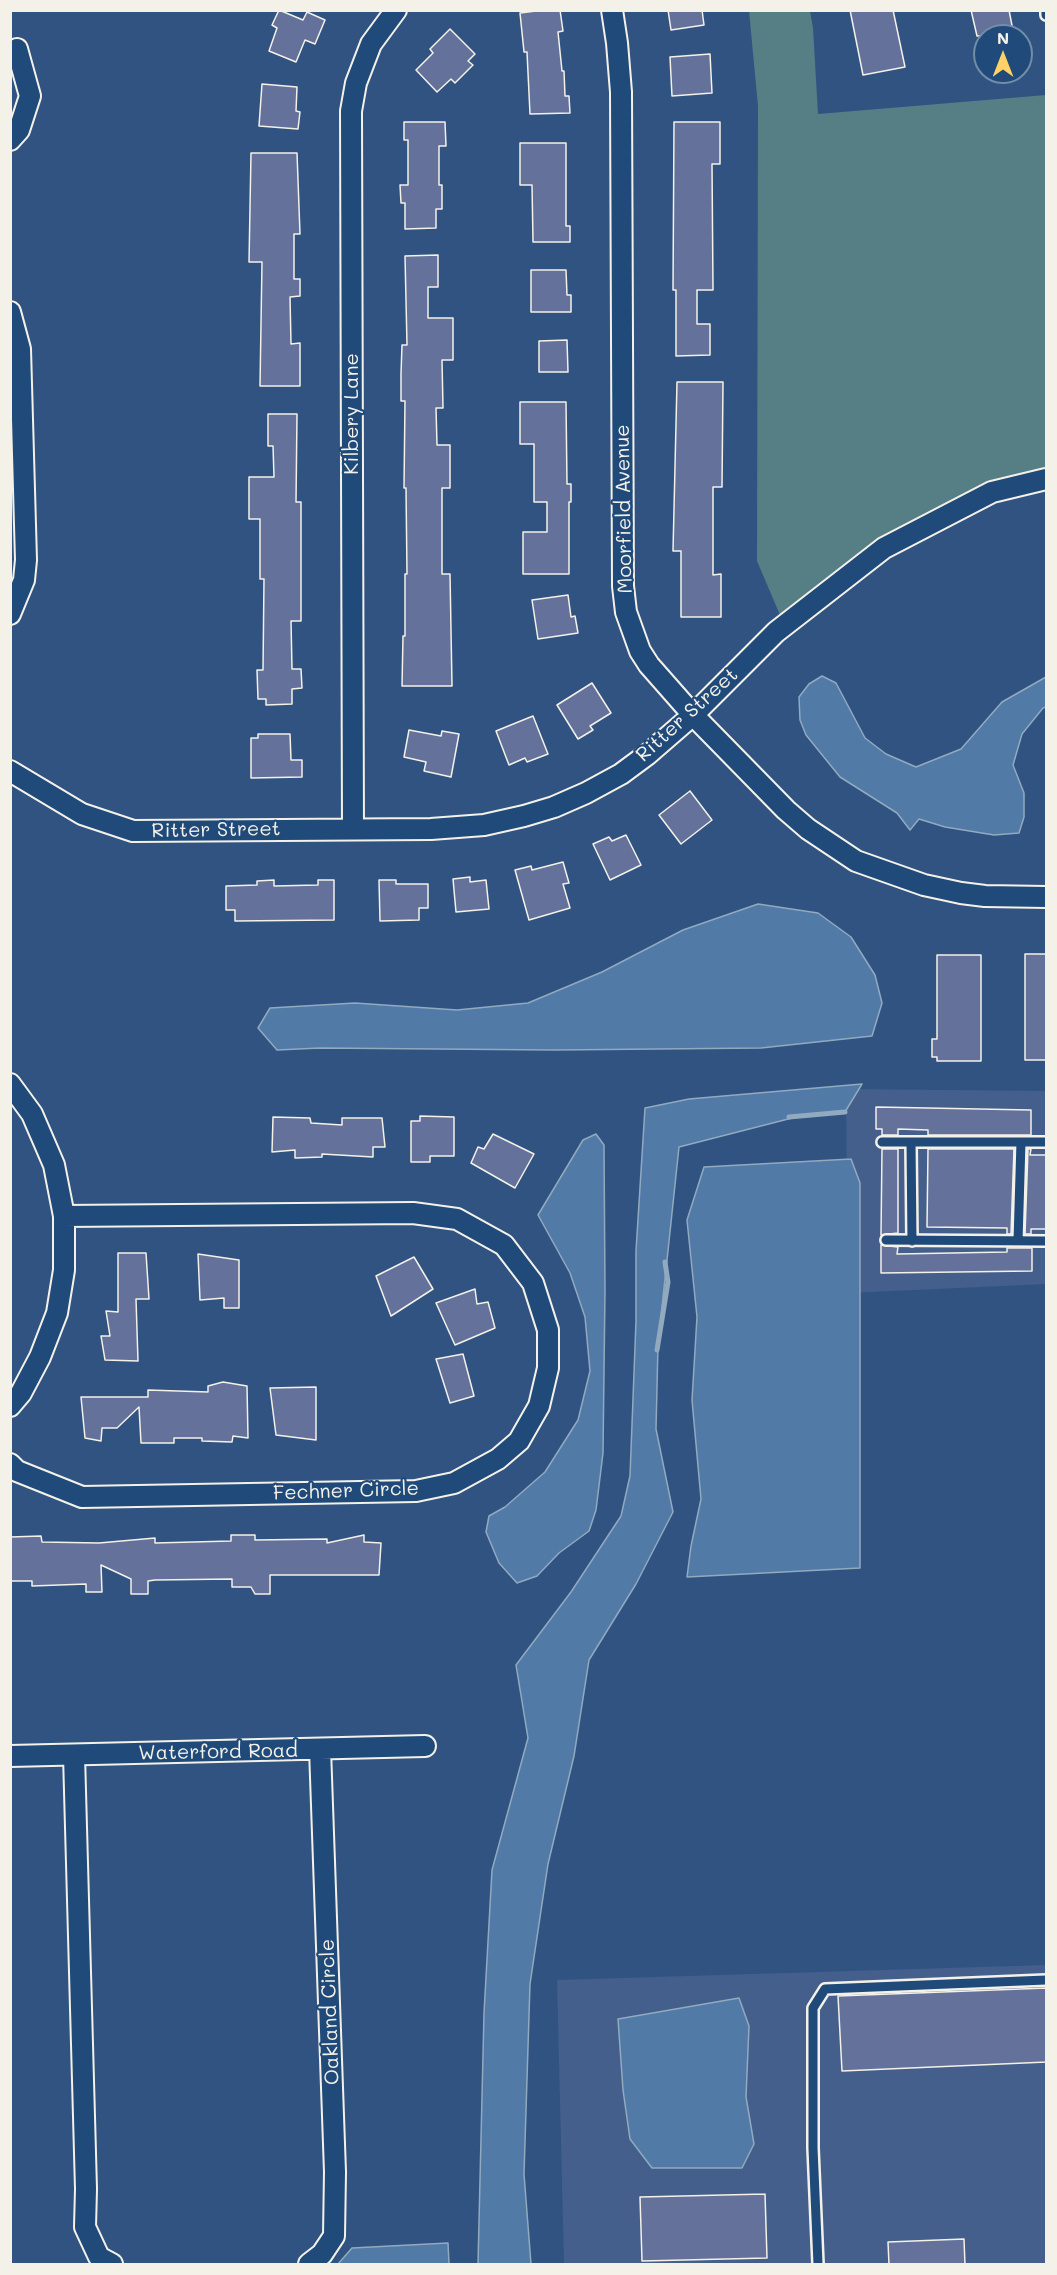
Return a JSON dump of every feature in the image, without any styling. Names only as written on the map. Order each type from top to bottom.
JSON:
[{"type":"street","name":"Kilbery Lane","points":[[353,829],[351,111],[356,82],[371,44],[396,10]]},
{"type":"street","name":"Moorfield Avenue","points":[[612,10],[621,92],[624,598],[640,651],[649,665],[693,716],[786,810],[808,829],[856,861],[924,885],[961,893],[985,896],[1047,897]]},
{"type":"street","points":[[10,140],[19,130],[30,96],[17,49]]},
{"type":"street","points":[[10,312],[20,349],[26,560],[24,579],[10,614]]},
{"type":"street","name":"Ritter Street","points":[[10,771],[82,814],[133,831],[431,829],[484,825],[554,807],[621,774],[648,754],[693,716],[776,632],[884,549],[992,492],[1047,479]]},
{"type":"street","points":[[10,1084],[32,1114],[54,1165],[64,1216],[64,1270],[57,1313],[40,1357],[21,1393],[10,1406]]},
{"type":"street","name":"Fechner Circle","points":[[10,1464],[17,1471],[82,1497],[416,1491],[454,1483],[498,1459],[519,1442],[539,1406],[548,1368],[548,1330],[533,1283],[504,1245],[457,1219],[413,1213],[64,1216]]},
{"type":"street","name":"Waterford Road","points":[[10,1756],[425,1746]]},
{"type":"street","name":"Oakland Circle","points":[[309,2265],[322,2254],[334,2236],[335,2183],[320,1749]]},
{"type":"street","points":[[74,1755],[86,2189],[85,2228],[99,2257],[112,2265]]},
{"type":"lane","points":[[1046,10],[1047,15]]},
{"type":"lane","points":[[882,1142],[1047,1143]]},
{"type":"lane","points":[[911,1142],[912,1240]]},
{"type":"lane","points":[[1018,1240],[1021,1142]]},
{"type":"lane","points":[[886,1240],[1047,1240]]},
{"type":"lane","points":[[818,2265],[813,2148],[813,2008],[825,1989],[1047,1980]]},
{"type":"shaded area","points":[[822,676],[836,683],[865,738],[886,754],[916,767],[961,749],[1002,702],[1046,677],[1046,707],[1022,734],[1013,765],[1024,793],[1024,817],[1019,833],[994,835],[945,827],[919,819],[910,830],[897,813],[840,777],[806,735],[800,720],[799,697],[809,684]]},
{"type":"shaded area","points":[[758,904],[818,913],[851,937],[875,975],[882,1003],[872,1036],[761,1048],[554,1050],[320,1048],[277,1050],[258,1028],[270,1008],[355,1003],[457,1010],[528,1003],[602,972],[683,930]]},
{"type":"shaded area","points":[[862,1084],[845,1112],[796,1117],[679,1147],[658,1345],[656,1429],[673,1512],[636,1584],[589,1660],[574,1756],[548,1864],[530,1984],[524,2174],[531,2264],[478,2264],[484,2013],[492,1870],[528,1738],[516,1665],[571,1592],[621,1516],[630,1476],[636,1321],[636,1251],[645,1108],[689,1099]]},
{"type":"shaded area","points":[[846,1089],[1046,1091],[1046,1284],[848,1293]]},
{"type":"shaded area","points":[[596,1134],[604,1145],[605,1290],[603,1453],[596,1510],[589,1531],[559,1553],[537,1576],[517,1583],[499,1563],[486,1532],[489,1516],[505,1507],[545,1472],[578,1420],[590,1371],[585,1317],[570,1273],[538,1215],[583,1140]]},
{"type":"shaded area","points":[[851,1159],[860,1183],[860,1568],[687,1577],[701,1499],[692,1400],[697,1317],[687,1220],[704,1167]]},
{"type":"shaded area","points":[[1046,1965],[1046,2264],[564,2264],[557,1980]]},
{"type":"shaded area","points":[[739,1998],[749,2026],[746,2097],[754,2144],[742,2168],[652,2168],[630,2139],[623,2090],[618,2019]]},
{"type":"shaded area","points":[[448,2243],[449,2264],[338,2264],[352,2248]]},
{"type":"green space","points":[[749,11],[810,11],[818,114],[1046,95],[1046,468],[903,526],[780,615],[757,561],[758,106]]},
{"type":"building","points":[[279,10],[303,20],[307,12],[325,20],[315,44],[305,40],[296,62],[269,51],[277,28],[272,25]]},
{"type":"building","points":[[560,10],[563,31],[558,32],[565,96],[569,96],[570,113],[530,114],[527,52],[524,52],[520,13]]},
{"type":"building","points":[[668,10],[702,10],[704,25],[671,30]]},
{"type":"building","points":[[850,10],[893,10],[905,67],[863,75]]},
{"type":"building","points":[[971,10],[1009,10],[1012,24],[974,24]]},
{"type":"building","points":[[450,29],[475,54],[468,61],[473,65],[455,83],[451,79],[437,92],[416,70],[433,53],[430,49]]},
{"type":"building","points":[[710,54],[712,93],[672,96],[670,57]]},
{"type":"building","points":[[262,84],[297,87],[296,111],[300,112],[298,129],[259,126]]},
{"type":"building","points":[[404,122],[445,122],[446,146],[439,146],[439,185],[442,185],[442,209],[436,209],[436,228],[405,229],[405,203],[401,203],[400,185],[408,185],[408,140],[404,140]]},
{"type":"building","points":[[674,122],[720,122],[720,164],[712,164],[713,290],[697,290],[697,324],[710,324],[710,355],[676,356],[676,290],[673,290]]},
{"type":"building","points":[[520,143],[566,143],[566,226],[570,226],[570,242],[533,242],[532,185],[520,185]]},
{"type":"building","points":[[251,153],[297,153],[300,234],[294,234],[294,279],[300,279],[300,296],[290,297],[291,344],[300,343],[300,386],[260,386],[262,262],[249,262]]},
{"type":"building","points":[[438,255],[438,287],[428,287],[428,318],[453,318],[453,360],[442,360],[443,408],[436,408],[437,445],[450,445],[450,488],[442,488],[442,574],[450,574],[452,686],[402,686],[405,574],[407,574],[406,488],[404,488],[405,401],[401,401],[402,345],[407,345],[405,256]]},
{"type":"building","points":[[531,270],[566,270],[567,295],[571,295],[571,312],[531,312]]},
{"type":"building","points":[[567,340],[568,372],[539,372],[539,341]]},
{"type":"building","points":[[677,382],[723,382],[722,487],[713,487],[713,575],[721,574],[721,617],[681,617],[681,551],[673,551]]},
{"type":"building","points":[[520,402],[566,402],[567,484],[571,484],[569,574],[523,574],[523,532],[547,532],[547,502],[534,502],[534,444],[520,444]]},
{"type":"building","points":[[268,414],[297,414],[296,502],[301,502],[301,621],[291,621],[292,669],[301,669],[302,688],[292,689],[292,704],[266,705],[266,699],[258,699],[257,670],[263,670],[264,579],[260,579],[260,519],[249,519],[249,477],[274,477],[273,446],[268,446]]},
{"type":"building","points":[[568,595],[571,617],[575,616],[578,633],[538,639],[532,600]]},
{"type":"building","points":[[592,683],[611,713],[590,726],[593,730],[578,739],[557,705]]},
{"type":"building","points":[[533,716],[548,754],[527,762],[525,758],[509,765],[496,731]]},
{"type":"building","points":[[409,730],[441,736],[442,731],[459,734],[451,777],[424,771],[426,762],[404,757]]},
{"type":"building","points":[[258,734],[290,734],[291,760],[302,760],[302,777],[251,778],[251,738],[258,738]]},
{"type":"building","points":[[690,791],[712,820],[681,844],[659,815]]},
{"type":"building","points":[[626,835],[641,865],[610,880],[593,844],[609,837],[612,841]]},
{"type":"building","points":[[563,862],[569,883],[563,884],[570,908],[529,920],[515,870],[531,866],[532,870]]},
{"type":"building","points":[[470,877],[470,882],[486,880],[489,909],[456,912],[453,879]]},
{"type":"building","points":[[274,880],[274,886],[318,885],[318,880],[334,880],[334,920],[235,921],[235,910],[226,910],[226,886],[257,885],[257,881]]},
{"type":"building","points":[[379,880],[396,880],[396,884],[428,884],[428,908],[419,908],[419,920],[380,921]]},
{"type":"building","points":[[1025,954],[1047,954],[1047,1060],[1025,1060]]},
{"type":"building","points":[[937,955],[981,955],[981,1061],[937,1061],[937,1057],[932,1057],[932,1039],[937,1039]]},
{"type":"building","points":[[876,1107],[1031,1110],[1031,1135],[928,1135],[928,1130],[898,1129],[898,1135],[882,1135],[882,1129],[876,1129]]},
{"type":"building","points":[[420,1116],[454,1117],[454,1156],[430,1156],[430,1162],[411,1162],[411,1121],[420,1121]]},
{"type":"building","points":[[273,1117],[310,1118],[311,1123],[342,1125],[342,1118],[382,1118],[385,1147],[373,1147],[373,1157],[322,1154],[322,1157],[295,1158],[295,1150],[272,1152]]},
{"type":"building","points":[[493,1134],[534,1154],[515,1188],[471,1163],[478,1147],[484,1149]]},
{"type":"building","points":[[882,1149],[898,1149],[898,1233],[881,1235]]},
{"type":"building","points":[[928,1149],[1014,1149],[1011,1234],[1007,1234],[1007,1228],[927,1227]]},
{"type":"building","points":[[1028,1149],[1031,1149],[1030,1155],[1047,1155],[1047,1229],[1031,1229],[1031,1234],[1025,1234]]},
{"type":"building","points":[[881,1245],[898,1247],[897,1254],[1007,1252],[1007,1248],[1032,1248],[1032,1271],[881,1273]]},
{"type":"building","points":[[118,1253],[146,1253],[149,1299],[136,1299],[138,1361],[105,1360],[101,1336],[110,1336],[106,1311],[118,1312]]},
{"type":"building","points":[[198,1254],[239,1260],[239,1308],[224,1308],[224,1298],[200,1300]]},
{"type":"building","points":[[414,1257],[433,1289],[391,1316],[376,1276]]},
{"type":"building","points":[[475,1289],[477,1304],[488,1302],[495,1328],[455,1345],[436,1303]]},
{"type":"building","points":[[463,1354],[474,1396],[450,1403],[436,1359]]},
{"type":"building","points":[[223,1382],[247,1386],[248,1438],[233,1436],[232,1442],[202,1441],[202,1438],[174,1438],[174,1443],[141,1443],[139,1407],[117,1428],[102,1428],[101,1441],[85,1438],[81,1397],[148,1397],[148,1390],[208,1392],[208,1386]]},
{"type":"building","points":[[316,1387],[316,1440],[276,1435],[270,1388]]},
{"type":"building","points":[[231,1535],[255,1535],[255,1540],[327,1539],[327,1543],[364,1535],[364,1542],[381,1543],[379,1575],[270,1575],[270,1594],[255,1594],[251,1587],[232,1587],[232,1579],[148,1581],[148,1594],[131,1594],[131,1579],[101,1565],[102,1592],[86,1592],[86,1584],[32,1586],[32,1581],[10,1581],[10,1537],[41,1536],[42,1542],[99,1543],[155,1538],[155,1543],[231,1541]]},
{"type":"building","points":[[1047,1988],[1047,2062],[842,2071],[838,1996]]},
{"type":"building","points":[[765,2194],[767,2258],[642,2261],[640,2197]]},
{"type":"building","points":[[964,2239],[965,2265],[889,2265],[888,2242]]},
{"type":"waterway","points":[[789,1117],[845,1112]]},
{"type":"waterway","points":[[657,1350],[668,1282],[665,1262]]}]
